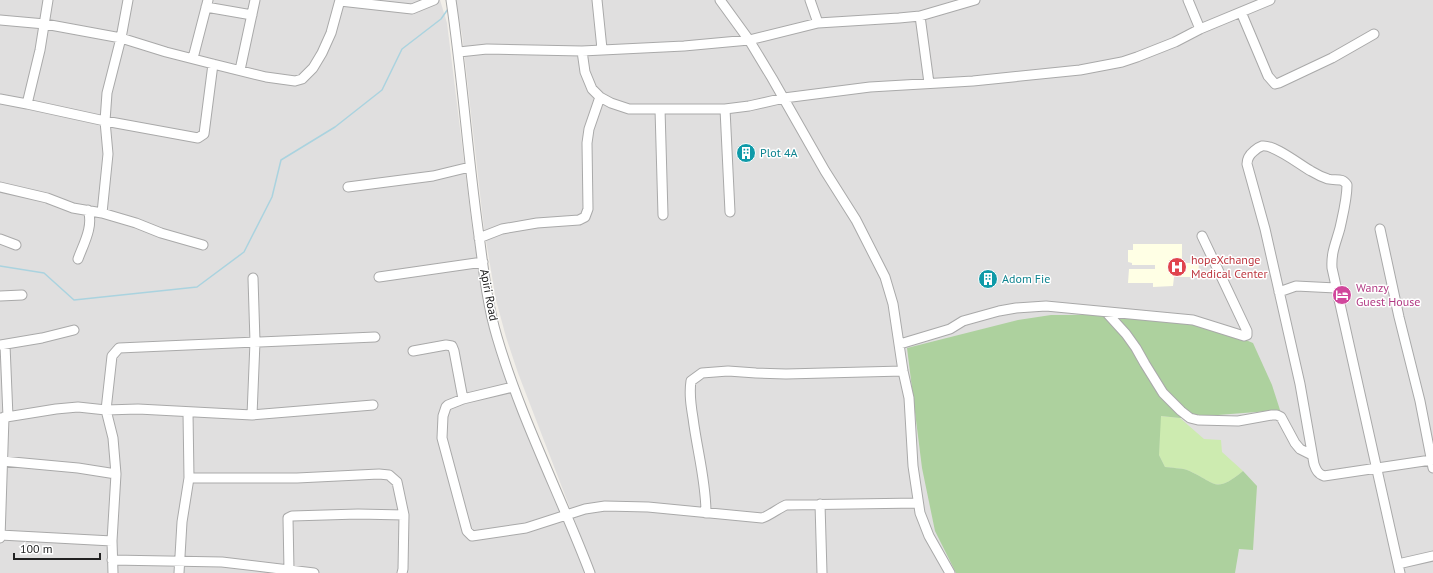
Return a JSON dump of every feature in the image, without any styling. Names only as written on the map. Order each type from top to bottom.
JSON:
[{"type":"street","points":[[27,104],[45,24],[48,0]]},
{"type":"street","points":[[102,212],[108,154],[105,121],[107,93],[121,38],[128,0]]},
{"type":"street","points":[[240,70],[255,0]]},
{"type":"street","points":[[0,20],[45,24],[121,38],[212,64],[295,81],[302,79],[313,68],[322,53],[331,33],[340,1],[412,9],[434,0]]},
{"type":"street","name":"Apiri Road","points":[[451,0],[459,52],[470,167],[482,262],[497,336],[513,387],[590,573]]},
{"type":"street","points":[[597,0],[602,49]]},
{"type":"street","points":[[720,0],[749,40],[784,98],[825,171],[856,220],[886,277],[893,304],[903,371],[909,398],[913,466],[920,513],[929,536],[950,573]]},
{"type":"street","points":[[810,0],[818,23]]},
{"type":"street","points":[[459,52],[487,49],[582,50],[684,46],[749,40],[818,23],[920,16],[975,0]]},
{"type":"street","points":[[1188,0],[1200,29]]},
{"type":"street","points":[[582,50],[585,72],[592,89],[600,97],[611,103],[629,109],[725,109],[749,106],[784,98],[870,87],[973,81],[1080,70],[1122,62],[1175,42],[1200,29],[1270,0]]},
{"type":"street","points":[[193,58],[207,3],[252,15]]},
{"type":"street","points":[[1241,12],[1268,76],[1275,84],[1332,58],[1374,34]]},
{"type":"street","points":[[920,16],[929,83]]},
{"type":"street","points":[[0,99],[194,138],[204,134],[212,64]]},
{"type":"street","points":[[479,238],[502,230],[537,223],[579,220],[585,217],[588,210],[587,144],[589,128],[600,97]]},
{"type":"street","points":[[660,109],[662,216]]},
{"type":"street","points":[[725,109],[730,212]]},
{"type":"street","points":[[1380,229],[1399,317],[1420,401],[1432,464],[1377,467],[1324,476],[1317,472],[1314,464],[1300,384],[1265,229],[1247,160],[1251,154],[1262,146],[1283,153],[1309,170],[1328,178],[1341,179],[1347,185],[1340,227],[1331,258],[1332,268],[1377,467],[1399,568],[1433,556]]},
{"type":"street","points":[[348,187],[426,178],[470,167]]},
{"type":"street","points":[[0,187],[47,198],[68,206],[102,212],[203,245]]},
{"type":"street","points":[[78,259],[89,227],[90,215],[88,210]]},
{"type":"street","points":[[900,344],[950,329],[963,321],[999,311],[1046,306],[1193,320],[1216,326],[1241,336],[1247,335],[1247,331],[1202,236]]},
{"type":"street","points":[[0,239],[16,245]]},
{"type":"street","points":[[379,277],[482,262]]},
{"type":"street","points":[[252,415],[255,342],[253,278]]},
{"type":"street","points":[[1278,292],[1296,286],[1336,288]]},
{"type":"street","points":[[0,296],[22,295]]},
{"type":"street","points":[[1106,312],[1126,334],[1136,348],[1163,393],[1190,418],[1198,420],[1238,421],[1277,415],[1280,417],[1300,449],[1312,455]]},
{"type":"street","points":[[0,538],[4,417],[2,345],[42,338],[74,330]]},
{"type":"street","points":[[113,573],[112,541],[116,474],[113,438],[106,410],[112,356],[119,348],[375,337]]},
{"type":"street","points":[[413,351],[446,345],[452,346],[463,398]]},
{"type":"street","points":[[706,513],[706,497],[689,391],[691,381],[702,373],[728,371],[756,374],[786,374],[903,371]]},
{"type":"street","points":[[513,387],[463,398],[448,405],[443,416],[442,438],[467,531],[472,536],[526,528],[585,509],[605,506],[648,508],[762,518],[786,505],[918,503]]},
{"type":"street","points":[[4,417],[78,407],[106,410],[138,409],[188,413],[252,415],[373,405]]},
{"type":"street","points":[[179,573],[182,522],[189,478],[188,413]]},
{"type":"street","points":[[2,461],[78,468],[116,474]]},
{"type":"street","points":[[189,478],[297,478],[379,474],[389,475],[397,482],[404,515],[402,573]]},
{"type":"street","points":[[820,504],[822,573]]},
{"type":"street","points":[[290,570],[288,518],[292,516],[358,514],[404,515]]},
{"type":"street","points":[[0,535],[112,541]]},
{"type":"street","points":[[112,560],[222,562],[258,569],[290,570],[314,573]]},
{"type":"shaded area","points":[[0,0],[440,0],[447,23],[472,226],[485,300],[585,573],[0,573]]},
{"type":"shaded area","points":[[455,0],[1433,0],[1433,573],[595,573],[518,373],[496,300],[484,229],[462,34]]},
{"type":"shaded area","name":"hopeXchange Medical Center","points":[[1133,244],[1182,244],[1182,259],[1171,260],[1171,263],[1199,263],[1198,277],[1174,277],[1173,286],[1153,287],[1153,283],[1128,283],[1129,269],[1155,269],[1155,265],[1132,265],[1132,263],[1128,262],[1128,250],[1133,250]]},
{"type":"green space","points":[[1130,314],[1177,318],[1206,325],[1253,343],[1272,385],[1280,410],[1180,418],[1161,416],[1159,455],[1165,467],[1187,470],[1215,484],[1226,483],[1243,471],[1257,486],[1253,550],[1239,549],[1235,573],[956,573],[935,531],[922,468],[907,348],[1018,320],[1051,315]]},
{"type":"green space","points":[[1160,416],[1180,418],[1204,439],[1221,440],[1222,452],[1243,471],[1226,483],[1215,484],[1187,470],[1165,467],[1159,455]]},
{"type":"waterway","points":[[0,266],[44,273],[74,300],[197,287],[244,252],[272,197],[281,160],[335,127],[382,90],[402,49],[441,19],[448,9]]},
{"type":"place","name":"Plot 4A","points":[[746,153]]},
{"type":"place","name":"hopeXchange Medical Center","points":[[1177,267]]},
{"type":"place","name":"Adom Fie","points":[[988,279]]},
{"type":"place","name":"Wanzy Guest House","points":[[1342,295]]}]
